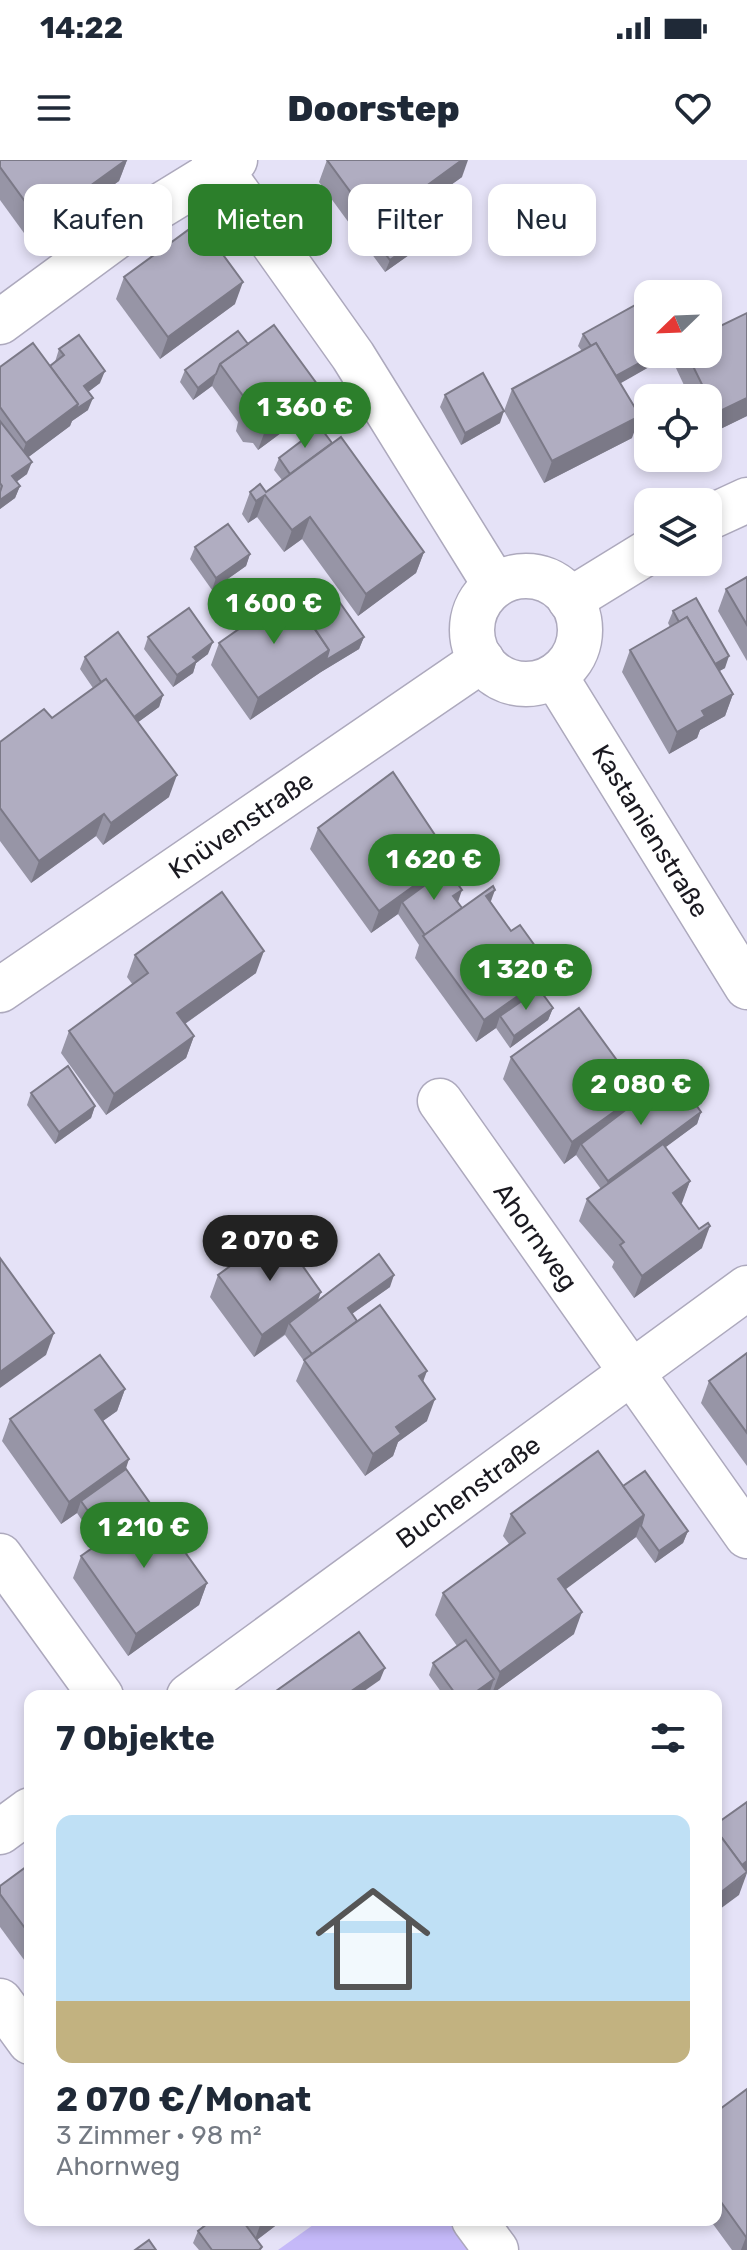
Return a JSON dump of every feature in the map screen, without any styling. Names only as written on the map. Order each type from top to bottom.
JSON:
[{"type":"street","points":[[0,322],[147,214],[223,163],[353,356],[495,585]]},
{"type":"street","points":[[722,512],[747,500]]},
{"type":"street","points":[[570,600],[634,561]]},
{"type":"street","points":[[519,574],[539,576],[557,585],[570,600],[578,620],[579,642],[571,660],[555,676],[536,684],[516,685],[497,677],[482,660],[473,636],[473,615],[482,598],[495,585],[519,574]]},
{"type":"street","name":"Knüvenstraße","points":[[0,990],[482,660]]},
{"type":"street","name":"Kastanienstraße","points":[[555,676],[747,987]]},
{"type":"street","name":"Ahornweg","points":[[440,1101],[747,1536]]},
{"type":"street","name":"Buchenstraße","points":[[197,1690],[747,1288]]},
{"type":"street","points":[[0,1556],[97,1690]]},
{"type":"street","points":[[0,1832],[24,1814]]},
{"type":"street","points":[[0,2001],[24,2034]]},
{"type":"street","points":[[478,2226],[496,2250]]},
{"type":"shaded area","points":[[312,2226],[453,2226],[471,2250],[278,2250]]},
{"type":"building","points":[[0,160],[126,160],[93,184],[24,184],[24,200],[0,167]]},
{"type":"building","points":[[327,160],[462,160],[429,184],[348,184],[348,189]]},
{"type":"building","points":[[188,230],[188,256],[224,256],[243,282],[168,337],[124,277],[153,256],[172,256],[172,242]]},
{"type":"building","points":[[634,306],[634,366],[616,376],[596,343],[591,346],[583,334]]},
{"type":"building","points":[[747,313],[747,398],[722,410],[722,384],[702,384],[694,368],[722,368],[722,325]]},
{"type":"building","points":[[274,325],[320,388],[266,428],[261,421],[251,420],[244,409],[246,400],[220,364]]},
{"type":"building","points":[[238,331],[248,344],[220,364],[216,374],[198,388],[185,370]]},
{"type":"building","points":[[79,335],[105,371],[84,386],[93,398],[76,409],[78,404],[50,366],[64,355],[59,349]]},
{"type":"building","points":[[33,343],[78,404],[26,443],[0,407],[0,367]]},
{"type":"building","points":[[596,343],[634,406],[634,419],[552,461],[512,389]]},
{"type":"building","points":[[483,373],[504,411],[465,433],[445,395]]},
{"type":"building","points":[[0,421],[32,462],[12,476],[20,486],[0,500],[2,486]]},
{"type":"building","points":[[320,427],[332,443],[290,474],[279,458]]},
{"type":"building","points":[[341,437],[424,552],[366,594],[310,517],[292,530],[265,495],[256,501],[250,492],[260,484],[266,492]]},
{"type":"building","points":[[228,524],[250,554],[216,578],[195,547]]},
{"type":"building","points":[[747,577],[747,625],[726,589]]},
{"type":"building","points":[[290,593],[329,650],[258,698],[219,643]]},
{"type":"building","points":[[696,598],[729,656],[715,664],[687,617],[679,622],[673,611]]},
{"type":"building","points":[[338,600],[364,637],[326,660],[329,650],[309,620]]},
{"type":"building","points":[[189,608],[213,642],[193,657],[197,661],[177,675],[148,637]]},
{"type":"building","points":[[687,617],[733,694],[702,711],[705,716],[677,732],[630,650]]},
{"type":"building","points":[[118,632],[163,695],[134,717],[106,679],[101,682],[85,657]]},
{"type":"building","points":[[106,679],[177,775],[111,823],[104,814],[39,861],[0,808],[0,742],[44,709],[52,718]]},
{"type":"building","points":[[393,772],[451,859],[379,911],[318,828]]},
{"type":"building","points":[[447,869],[462,890],[453,896],[462,908],[425,935],[402,902]]},
{"type":"building","points":[[493,886],[495,890],[486,896],[511,931],[520,925],[553,971],[484,1020],[423,936]]},
{"type":"building","points":[[222,892],[264,951],[177,1013],[194,1036],[114,1094],[69,1031],[148,973],[135,955]]},
{"type":"building","points":[[539,989],[553,1008],[514,1036],[500,1016]]},
{"type":"building","points":[[579,1008],[616,1059],[606,1066],[628,1097],[638,1090],[640,1093],[572,1142],[511,1057]]},
{"type":"building","points":[[68,1066],[95,1106],[59,1132],[31,1093]]},
{"type":"building","points":[[674,1073],[701,1112],[608,1181],[581,1144]]},
{"type":"building","points":[[663,1144],[690,1181],[673,1193],[699,1229],[708,1223],[710,1226],[642,1276],[620,1245],[624,1242],[587,1199]]},
{"type":"building","points":[[278,1231],[321,1292],[262,1335],[218,1275]]},
{"type":"building","points":[[379,1254],[394,1275],[348,1308],[357,1321],[312,1354],[289,1323]]},
{"type":"building","points":[[0,1258],[54,1333],[0,1372]]},
{"type":"building","points":[[380,1305],[427,1371],[419,1376],[435,1399],[396,1427],[401,1434],[373,1454],[304,1360]]},
{"type":"building","points":[[747,1353],[747,1433],[709,1381]]},
{"type":"building","points":[[100,1355],[125,1389],[95,1410],[129,1459],[69,1502],[10,1419]]},
{"type":"building","points":[[598,1451],[644,1515],[558,1579],[582,1612],[500,1672],[443,1593],[525,1533],[511,1514]]},
{"type":"building","points":[[126,1469],[152,1506],[107,1538],[81,1501]]},
{"type":"building","points":[[645,1471],[688,1531],[659,1551],[641,1526],[644,1515],[623,1486]]},
{"type":"building","points":[[152,1506],[207,1583],[136,1634],[81,1556]]},
{"type":"building","points":[[359,1632],[385,1668],[353,1690],[277,1690]]},
{"type":"building","points":[[466,1640],[494,1679],[478,1690],[453,1690],[433,1663]]},
{"type":"building","points":[[747,1802],[747,1861],[742,1865],[722,1838],[722,1820]]},
{"type":"building","points":[[722,1838],[747,1872],[722,1891]]},
{"type":"building","points":[[24,1868],[24,1927],[0,1894],[0,1886]]},
{"type":"building","points":[[747,2089],[746,2237],[722,2203],[722,2108]]},
{"type":"building","points":[[204,2226],[246,2226],[262,2247],[259,2250],[212,2250],[198,2231]]},
{"type":"building","points":[[149,2240],[156,2250],[135,2250]]}]
